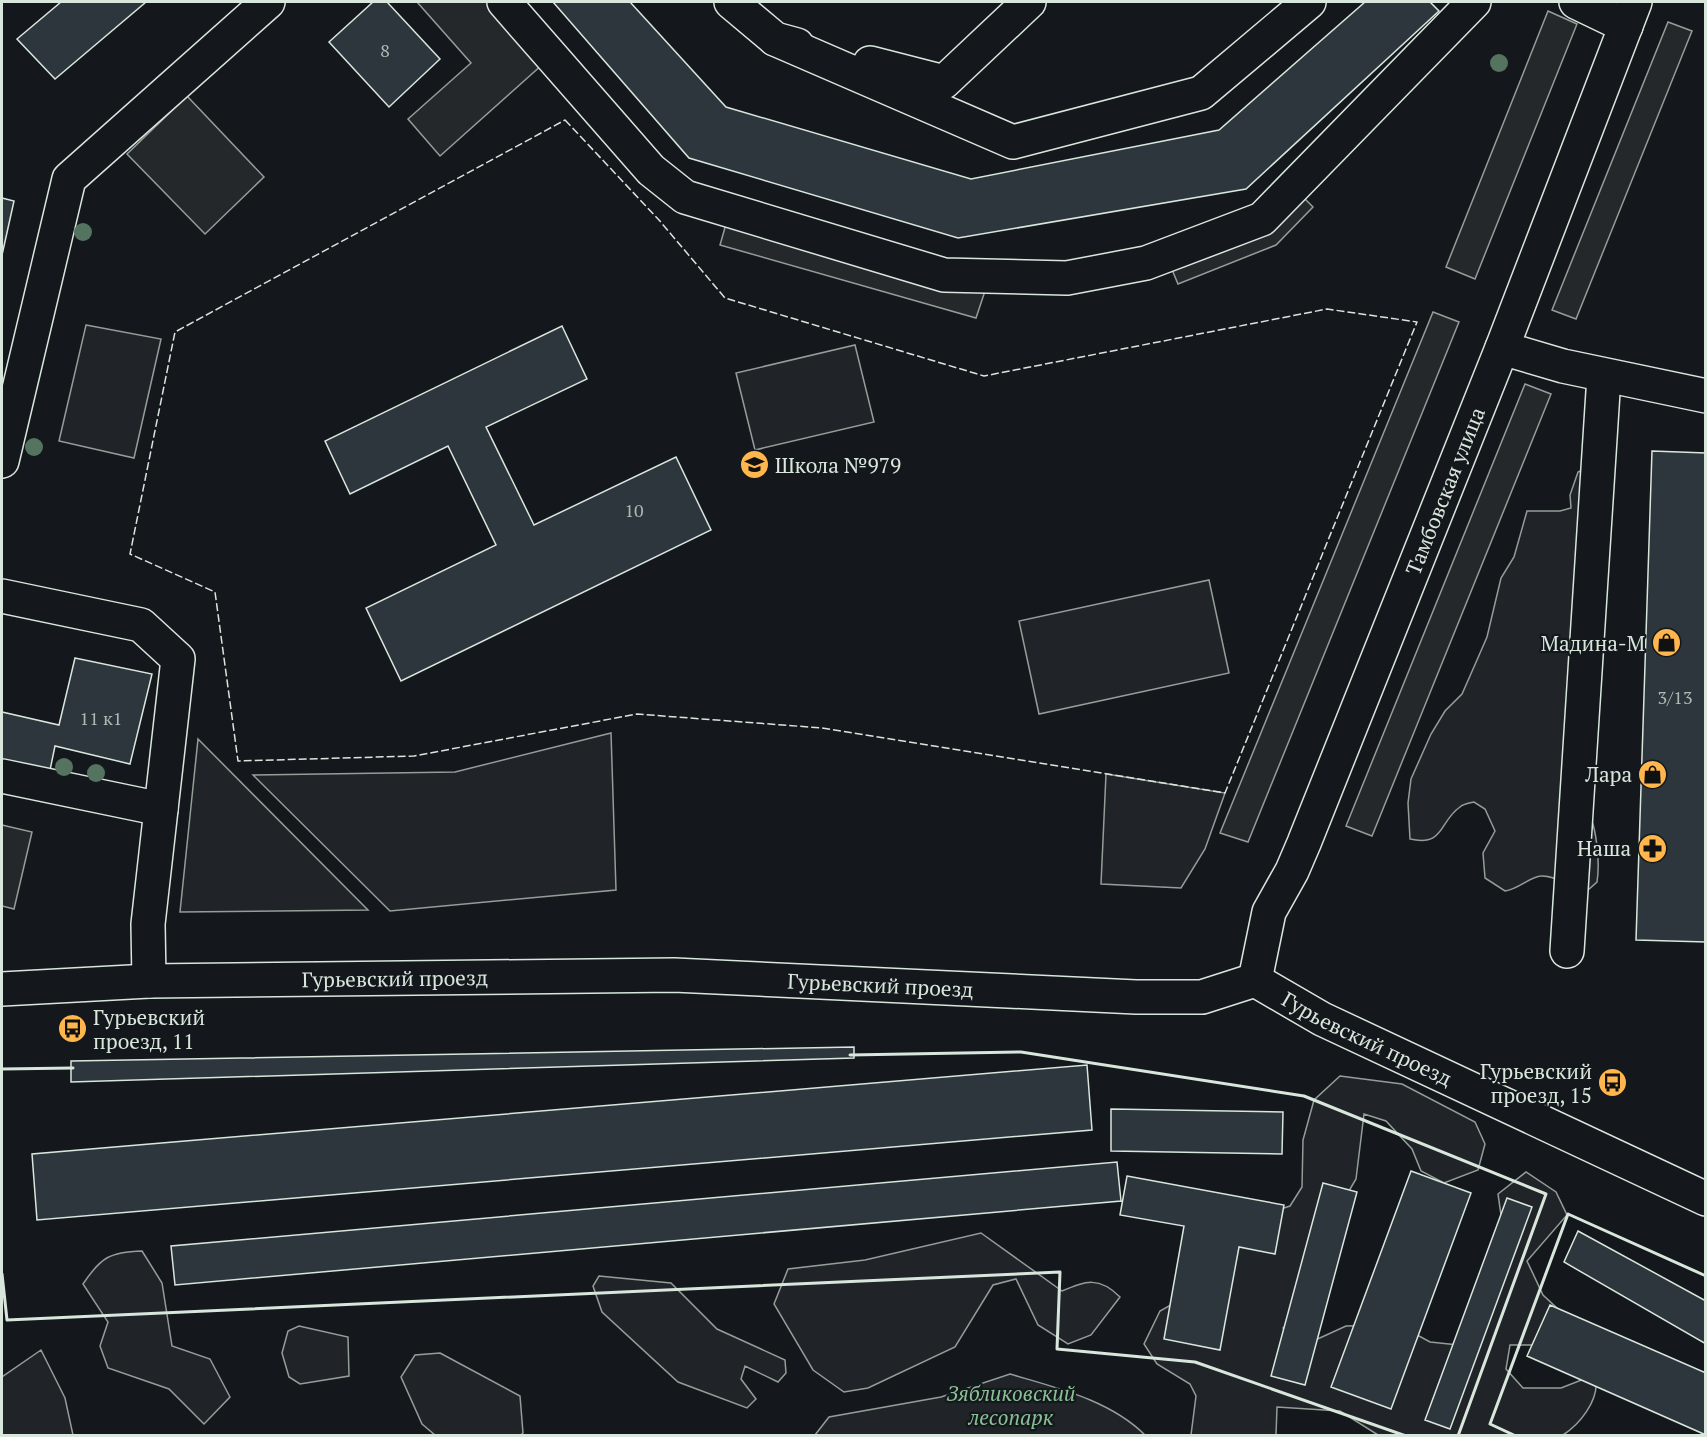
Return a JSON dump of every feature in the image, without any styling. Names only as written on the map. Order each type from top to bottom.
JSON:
[{"type":"street","points":[[2,461],[69,178],[268,2]]},
{"type":"street","points":[[504,2],[651,170],[685,197],[944,275],[1067,278],[1146,263],[1262,219],[1474,2]]},
{"type":"street","points":[[731,2],[775,39],[1013,142],[1201,93],[1309,2]]},
{"type":"street","points":[[775,39],[944,81],[1029,2]]},
{"type":"street","points":[[1576,2],[1631,14]]},
{"type":"street","name":"Тамбовская улица","points":[[1256,980],[1269,912],[1292,871],[1502,348],[1631,14]]},
{"type":"street","points":[[1502,348],[1604,376],[1706,396]]},
{"type":"street","points":[[1568,951],[1604,376]]},
{"type":"street","points":[[2,596],[141,625],[178,659],[148,924],[149,981]]},
{"type":"street","points":[[2,776],[161,809]]},
{"type":"street","name":"Гурьевский проезд","points":[[2,989],[149,981],[674,975],[1136,997],[1202,997],[1256,980],[1322,1019],[1706,1199]]},
{"type":"green space","points":[[86,325],[161,339],[134,458],[59,441]]},
{"type":"green space","points":[[855,345],[874,422],[755,450],[736,373]]},
{"type":"green space","points":[[1589,467],[1585,807],[1592,822],[1597,843],[1597,882],[1588,890],[1541,876],[1505,891],[1485,878],[1483,853],[1495,831],[1485,809],[1474,802],[1463,805],[1453,813],[1436,836],[1430,839],[1410,839],[1408,803],[1411,779],[1431,734],[1445,711],[1462,694],[1487,637],[1501,578],[1514,557],[1527,511],[1560,511],[1571,508],[1570,495],[1578,472]]},
{"type":"green space","points":[[1209,580],[1229,673],[1039,714],[1019,621]]},
{"type":"green space","points":[[611,733],[616,890],[390,911],[253,775],[455,772]]},
{"type":"green space","points":[[198,739],[368,910],[180,912]]},
{"type":"green space","points":[[1106,774],[1225,793],[1205,849],[1181,888],[1101,884]]},
{"type":"green space","points":[[1340,1076],[1402,1084],[1475,1122],[1485,1144],[1478,1170],[1444,1183],[1421,1171],[1412,1149],[1386,1121],[1364,1114],[1356,1179],[1323,1235],[1302,1310],[1283,1328],[1300,1347],[1346,1326],[1399,1325],[1430,1342],[1468,1346],[1508,1264],[1498,1194],[1526,1172],[1556,1192],[1567,1215],[1527,1261],[1543,1295],[1572,1322],[1535,1345],[1510,1345],[1506,1369],[1523,1388],[1561,1388],[1584,1379],[1596,1381],[1594,1396],[1587,1411],[1576,1425],[1563,1435],[1378,1435],[1340,1411],[1277,1407],[1276,1435],[1191,1435],[1196,1396],[1190,1384],[1157,1364],[1144,1344],[1160,1311],[1201,1288],[1268,1213],[1290,1206],[1302,1187],[1303,1140],[1314,1100]]},
{"type":"green space","points":[[981,1233],[1062,1291],[1092,1282],[1105,1286],[1120,1297],[1091,1335],[1068,1344],[1038,1325],[1016,1279],[993,1285],[955,1347],[868,1388],[844,1392],[813,1370],[774,1304],[788,1269],[865,1260]]},
{"type":"green space","points":[[142,1251],[162,1283],[172,1346],[210,1359],[230,1397],[204,1424],[169,1389],[108,1368],[100,1346],[108,1322],[83,1284],[95,1268],[107,1258],[122,1253]]},
{"type":"green space","points":[[599,1276],[671,1283],[717,1329],[785,1360],[786,1373],[778,1382],[745,1366],[741,1379],[756,1399],[747,1408],[678,1382],[602,1312],[593,1286]]},
{"type":"green space","points":[[299,1326],[348,1337],[349,1376],[300,1384],[289,1377],[282,1353],[288,1331]]},
{"type":"green space","points":[[41,1350],[65,1398],[73,1435],[2,1435],[2,1377]]},
{"type":"green space","points":[[440,1353],[520,1396],[523,1433],[520,1436],[435,1435],[422,1424],[401,1377],[415,1355]]},
{"type":"green space","name":"Зябликовский лесопарк","points":[[1010,1374],[1064,1390],[1099,1404],[1131,1423],[1145,1435],[815,1435],[829,1417],[941,1397]]},
{"type":"shaded area","points":[[417,2],[487,2],[543,64],[440,156],[408,119],[471,63]]},
{"type":"shaded area","points":[[1548,11],[1577,24],[1475,279],[1446,267]]},
{"type":"shaded area","points":[[1668,22],[1692,31],[1576,319],[1552,310]]},
{"type":"shaded area","points":[[187,96],[264,177],[205,234],[127,154]]},
{"type":"shaded area","points":[[1293,187],[1313,207],[1276,245],[1178,284],[1166,255]]},
{"type":"shaded area","points":[[728,217],[985,291],[976,318],[720,245]]},
{"type":"shaded area","points":[[1433,312],[1459,322],[1248,842],[1220,833]]},
{"type":"shaded area","points":[[1525,384],[1551,394],[1372,836],[1346,826]]},
{"type":"shaded area","points":[[2,825],[32,832],[14,909],[2,906]]},
{"type":"building","points":[[61,2],[146,2],[55,79],[17,39]]},
{"type":"building","points":[[373,2],[387,2],[440,59],[389,107],[329,42]]},
{"type":"building","points":[[553,2],[630,2],[726,107],[971,179],[1219,130],[1365,2],[1430,2],[1439,11],[1246,189],[958,238],[689,158]]},
{"type":"building","points":[[2,198],[14,201],[2,255]]},
{"type":"building","points":[[562,326],[587,379],[486,427],[534,525],[676,457],[711,530],[401,681],[366,608],[496,545],[448,446],[350,494],[325,441]]},
{"type":"building","points":[[1652,451],[1706,453],[1706,942],[1636,940]]},
{"type":"building","points":[[75,658],[152,674],[130,764],[55,746],[49,775],[2,764],[2,712],[59,725]]},
{"type":"building","points":[[854,1047],[854,1058],[71,1082],[71,1061]]},
{"type":"building","points":[[1087,1065],[1092,1130],[37,1220],[32,1154]]},
{"type":"building","points":[[1111,1109],[1283,1112],[1282,1154],[1111,1151]]},
{"type":"building","points":[[1117,1162],[1121,1201],[175,1285],[171,1246]]},
{"type":"building","points":[[1411,1171],[1471,1193],[1391,1409],[1331,1387]]},
{"type":"building","points":[[1127,1176],[1284,1205],[1275,1254],[1239,1247],[1220,1350],[1164,1339],[1184,1226],[1120,1215]]},
{"type":"building","points":[[1323,1183],[1357,1192],[1305,1385],[1271,1376]]},
{"type":"building","points":[[1507,1198],[1532,1207],[1450,1429],[1425,1420]]},
{"type":"building","points":[[1578,1231],[1706,1301],[1706,1344],[1564,1262]]},
{"type":"building","points":[[1550,1305],[1706,1373],[1706,1435],[1527,1356]]},
{"type":"fence","points":[[565,120],[659,220],[725,298],[984,376],[1327,309],[1417,322],[1225,793],[822,728],[637,714],[414,756],[238,761],[215,592],[130,554],[175,332],[565,120]]},
{"type":"wall","points":[[850,1055],[1021,1052],[1304,1096],[1546,1194],[1458,1436]]},
{"type":"wall","points":[[2,1069],[73,1068]]},
{"type":"wall","points":[[1516,1436],[1490,1424],[1568,1214],[1706,1276]]},
{"type":"wall","points":[[2,1274],[7,1320],[1060,1272],[1057,1349],[1195,1362],[1406,1436]]},
{"type":"place","name":"Школа №979","points":[[754,465]]},
{"type":"place","name":"Мадина-М","points":[[1666,643]]},
{"type":"place","name":"Лара","points":[[1653,774]]},
{"type":"place","name":"Наша","points":[[1652,848]]},
{"type":"place","name":"Гурьевский проезд, 11","points":[[72,1029]]},
{"type":"place","name":"Гурьевский проезд, 15","points":[[1613,1083]]}]
